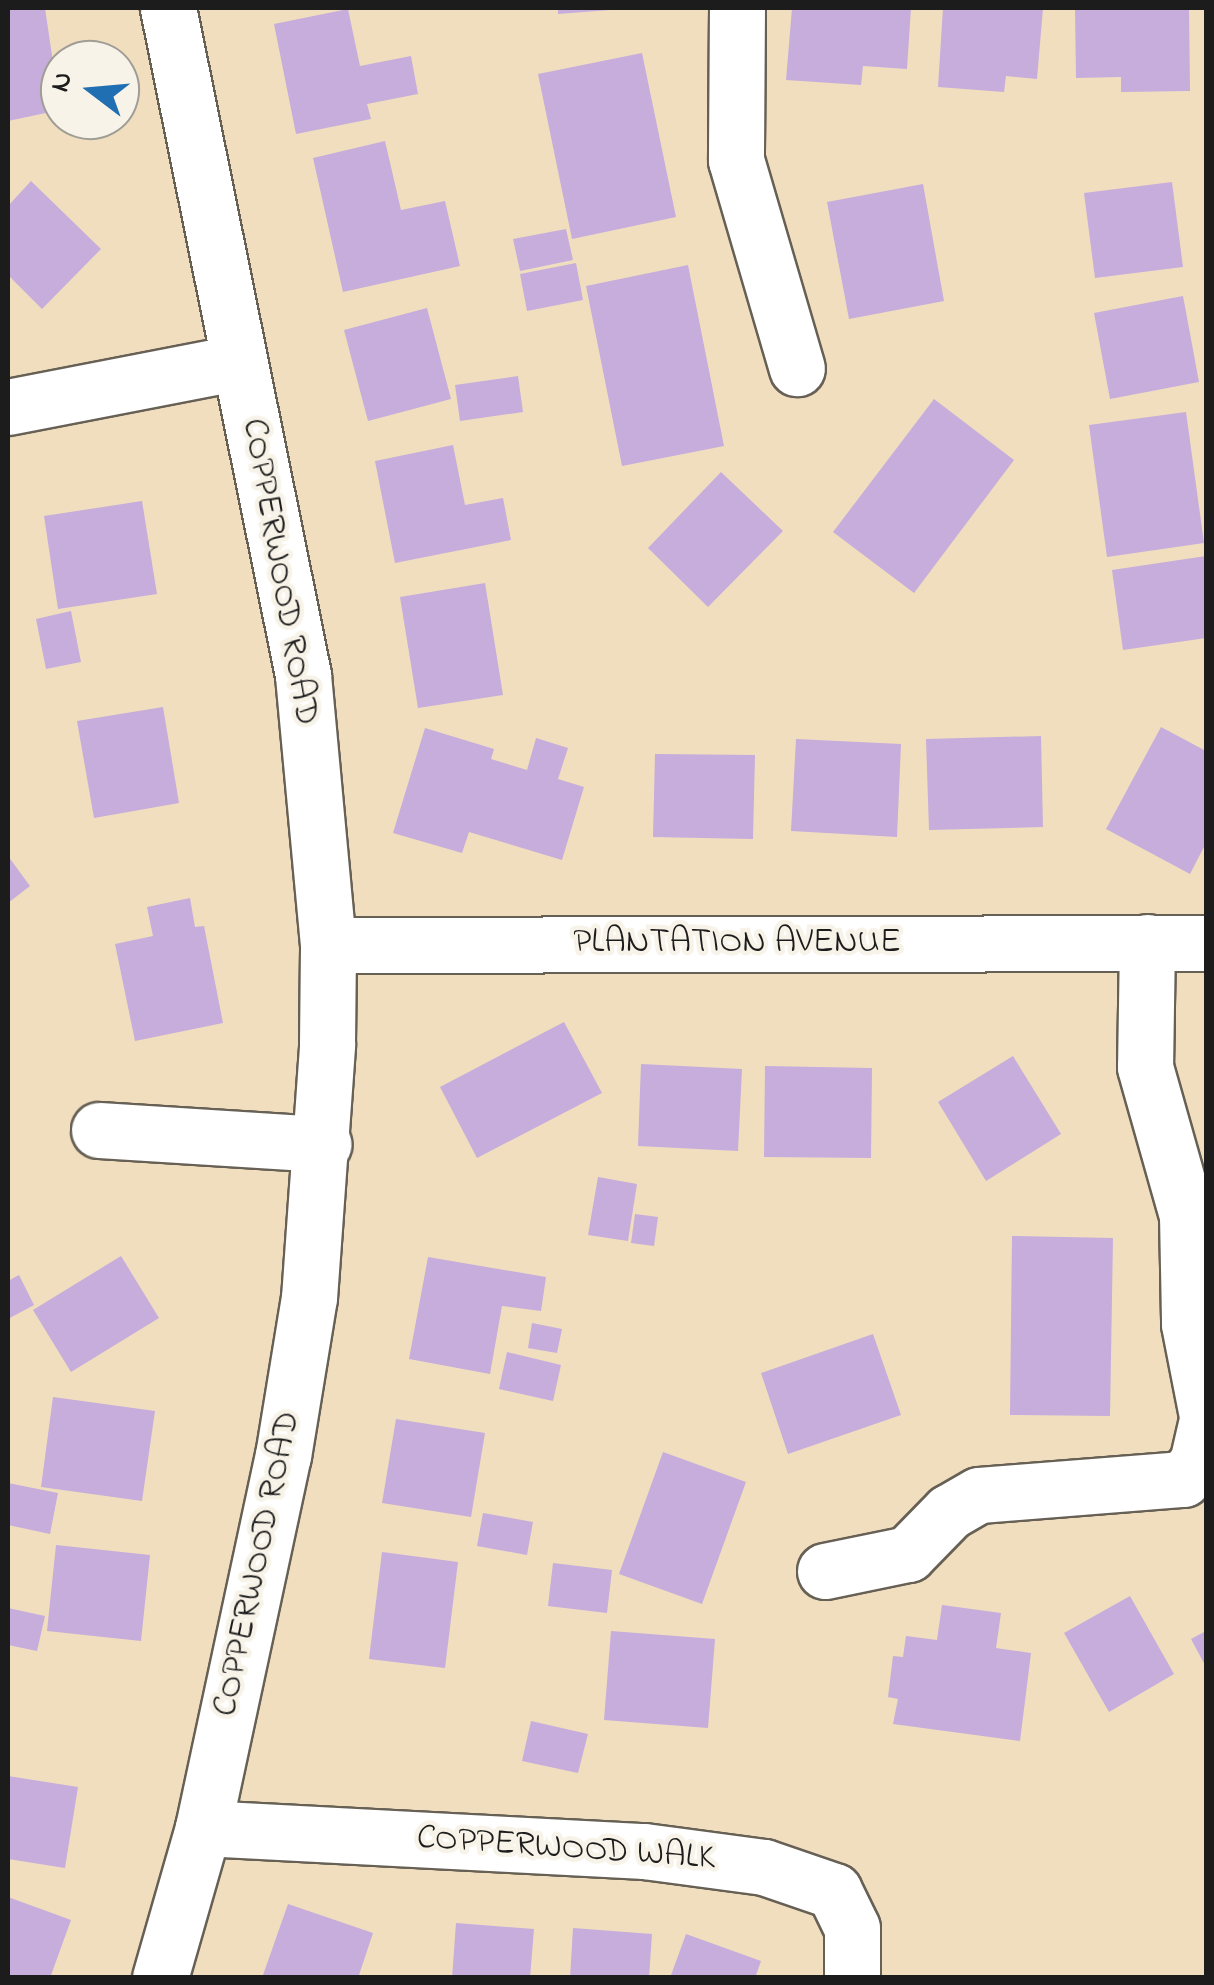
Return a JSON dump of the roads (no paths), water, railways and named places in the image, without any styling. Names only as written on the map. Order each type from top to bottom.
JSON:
[{"type":"street","name":"COPPERWOOD ROAD","points":[[160,1978],[203,1828],[283,1456],[324,1144],[328,946],[303,675],[168,8]]},
{"type":"street","points":[[738,8],[736,160],[797,368]]},
{"type":"street","points":[[8,407],[239,362]]},
{"type":"street","points":[[1146,942],[1145,1067],[1187,1216],[1189,1324],[1206,1410]]},
{"type":"street","name":"PLANTATION AVENUE","points":[[328,946],[1206,943]]},
{"type":"street","points":[[99,1130],[324,1144]]},
{"type":"street","points":[[825,1570],[908,1554],[949,1512],[979,1495],[1183,1479],[1197,1463],[1206,1424]]},
{"type":"street","name":"COPPERWOOD WALK","points":[[203,1828],[644,1851],[764,1867],[834,1891],[852,1928],[852,1978]]}]
